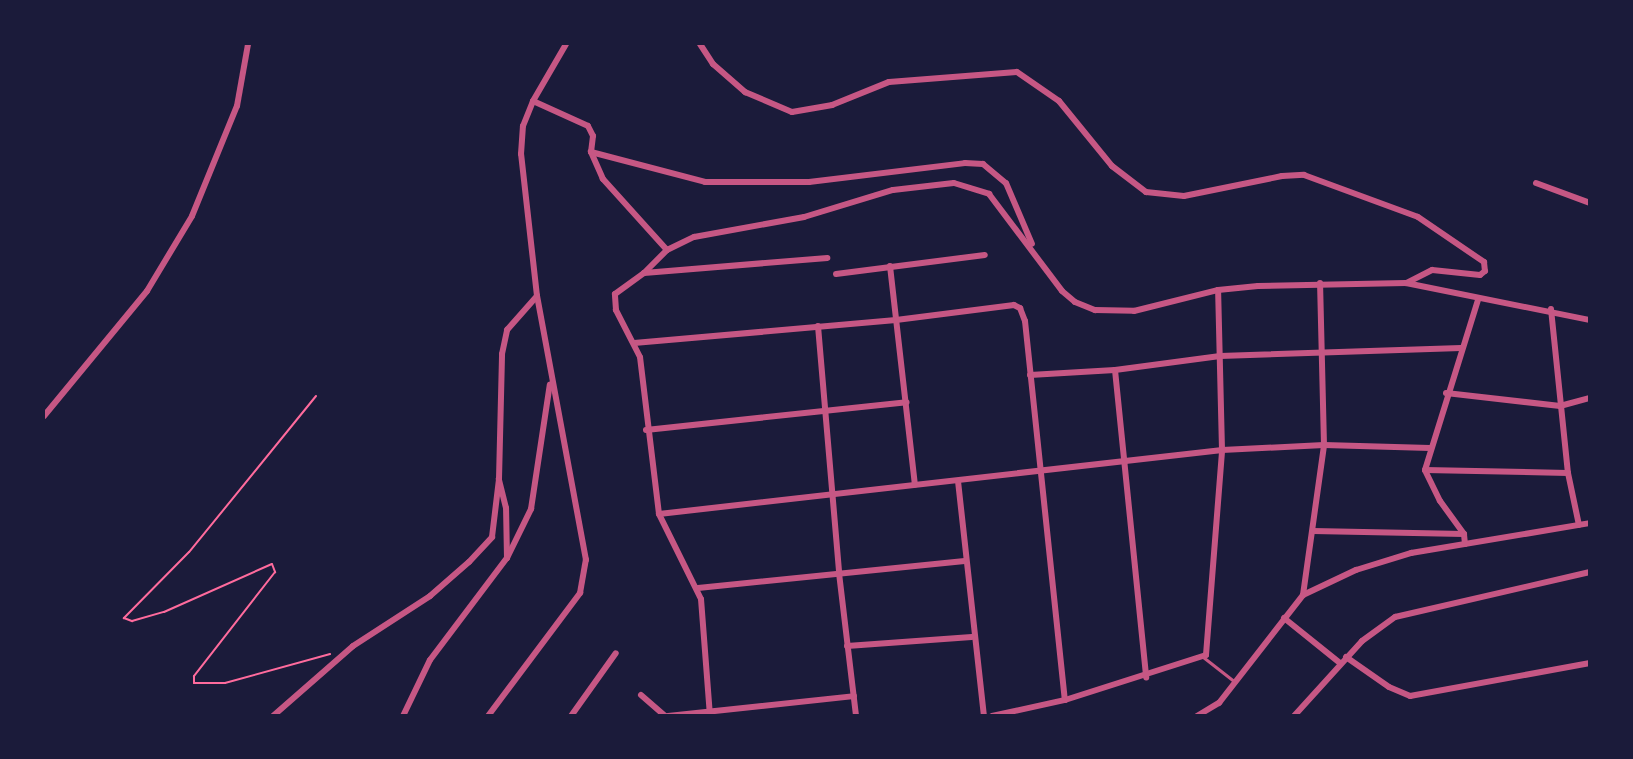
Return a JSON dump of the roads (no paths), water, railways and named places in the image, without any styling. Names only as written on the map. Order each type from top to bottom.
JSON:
[{"type":"street","points":[[44,416],[147,291],[192,216],[237,105],[248,44]]},
{"type":"street","points":[[488,716],[580,593],[585,572],[582,524],[551,377],[537,296],[521,154],[523,126],[533,101],[566,44]]},
{"type":"street","points":[[700,44],[713,64],[746,92],[792,112],[832,105],[889,82],[1017,72],[1059,101],[1122,177],[1146,192],[1184,196],[1282,176],[1304,175],[1418,217],[1484,262],[1485,271],[1480,275],[1432,270],[1406,283]]},
{"type":"street","points":[[533,101],[588,126],[593,136],[591,152],[603,179],[668,250]]},
{"type":"street","points":[[591,152],[705,182],[809,182],[965,163],[983,164],[1006,183],[1036,253]]},
{"type":"street","points":[[709,712],[703,611],[698,588],[659,514],[646,430],[642,367],[634,343],[616,310],[614,298],[617,292],[644,273],[668,250],[694,237],[804,217],[893,190],[954,183],[989,194],[1036,253],[1062,291],[1075,302],[1095,310],[1134,311],[1218,290],[1320,283],[1406,283],[1478,300],[1551,309],[1590,320]]},
{"type":"street","points":[[1536,183],[1590,203]]},
{"type":"street","points":[[836,273],[985,255]]},
{"type":"street","points":[[644,273],[826,258]]},
{"type":"street","points":[[890,266],[915,485]]},
{"type":"street","points":[[1303,595],[1324,445],[1320,283]]},
{"type":"street","points":[[992,716],[1065,700],[1146,677],[1205,656],[1222,450],[1218,290]]},
{"type":"street","points":[[273,716],[353,646],[430,596],[469,562],[492,537],[499,479],[502,354],[507,330],[537,296]]},
{"type":"street","points":[[1465,544],[1464,534],[1440,501],[1425,470],[1446,393],[1478,300]]},
{"type":"street","points":[[634,343],[896,320],[1014,305],[1024,316],[1065,700]]},
{"type":"street","points":[[1551,309],[1568,473],[1579,525]]},
{"type":"street","points":[[818,326],[828,410],[839,573],[856,716]]},
{"type":"street","points":[[1030,375],[1115,370],[1220,356],[1461,348]]},
{"type":"street","points":[[1115,370],[1146,677]]},
{"type":"street","points":[[403,716],[430,660],[507,558],[531,509],[551,377]]},
{"type":"street","points":[[1446,393],[1560,406],[1590,398]]},
{"type":"street","points":[[646,430],[906,402]]},
{"type":"street","points":[[659,514],[1124,463],[1222,450],[1324,445],[1430,448]]},
{"type":"street","points":[[1425,470],[1568,473]]},
{"type":"street","points":[[499,479],[506,508],[507,558]]},
{"type":"street","points":[[958,481],[972,637],[984,716]]},
{"type":"street","points":[[1197,716],[1219,703],[1303,595],[1356,570],[1411,553],[1590,523]]},
{"type":"street","points":[[1313,531],[1464,534]]},
{"type":"street","points":[[698,588],[965,561]]},
{"type":"street","points":[[1294,716],[1346,657],[1395,617],[1590,572]]},
{"type":"street","points":[[1284,618],[1340,663]]},
{"type":"street","points":[[847,646],[972,637]]},
{"type":"street","points":[[571,716],[616,653]]},
{"type":"street","points":[[1346,657],[1367,673],[1410,696],[1590,663]]},
{"type":"street","points":[[641,695],[667,716],[854,696]]},
{"type":"lane","points":[[1205,656],[1236,683]]}]
